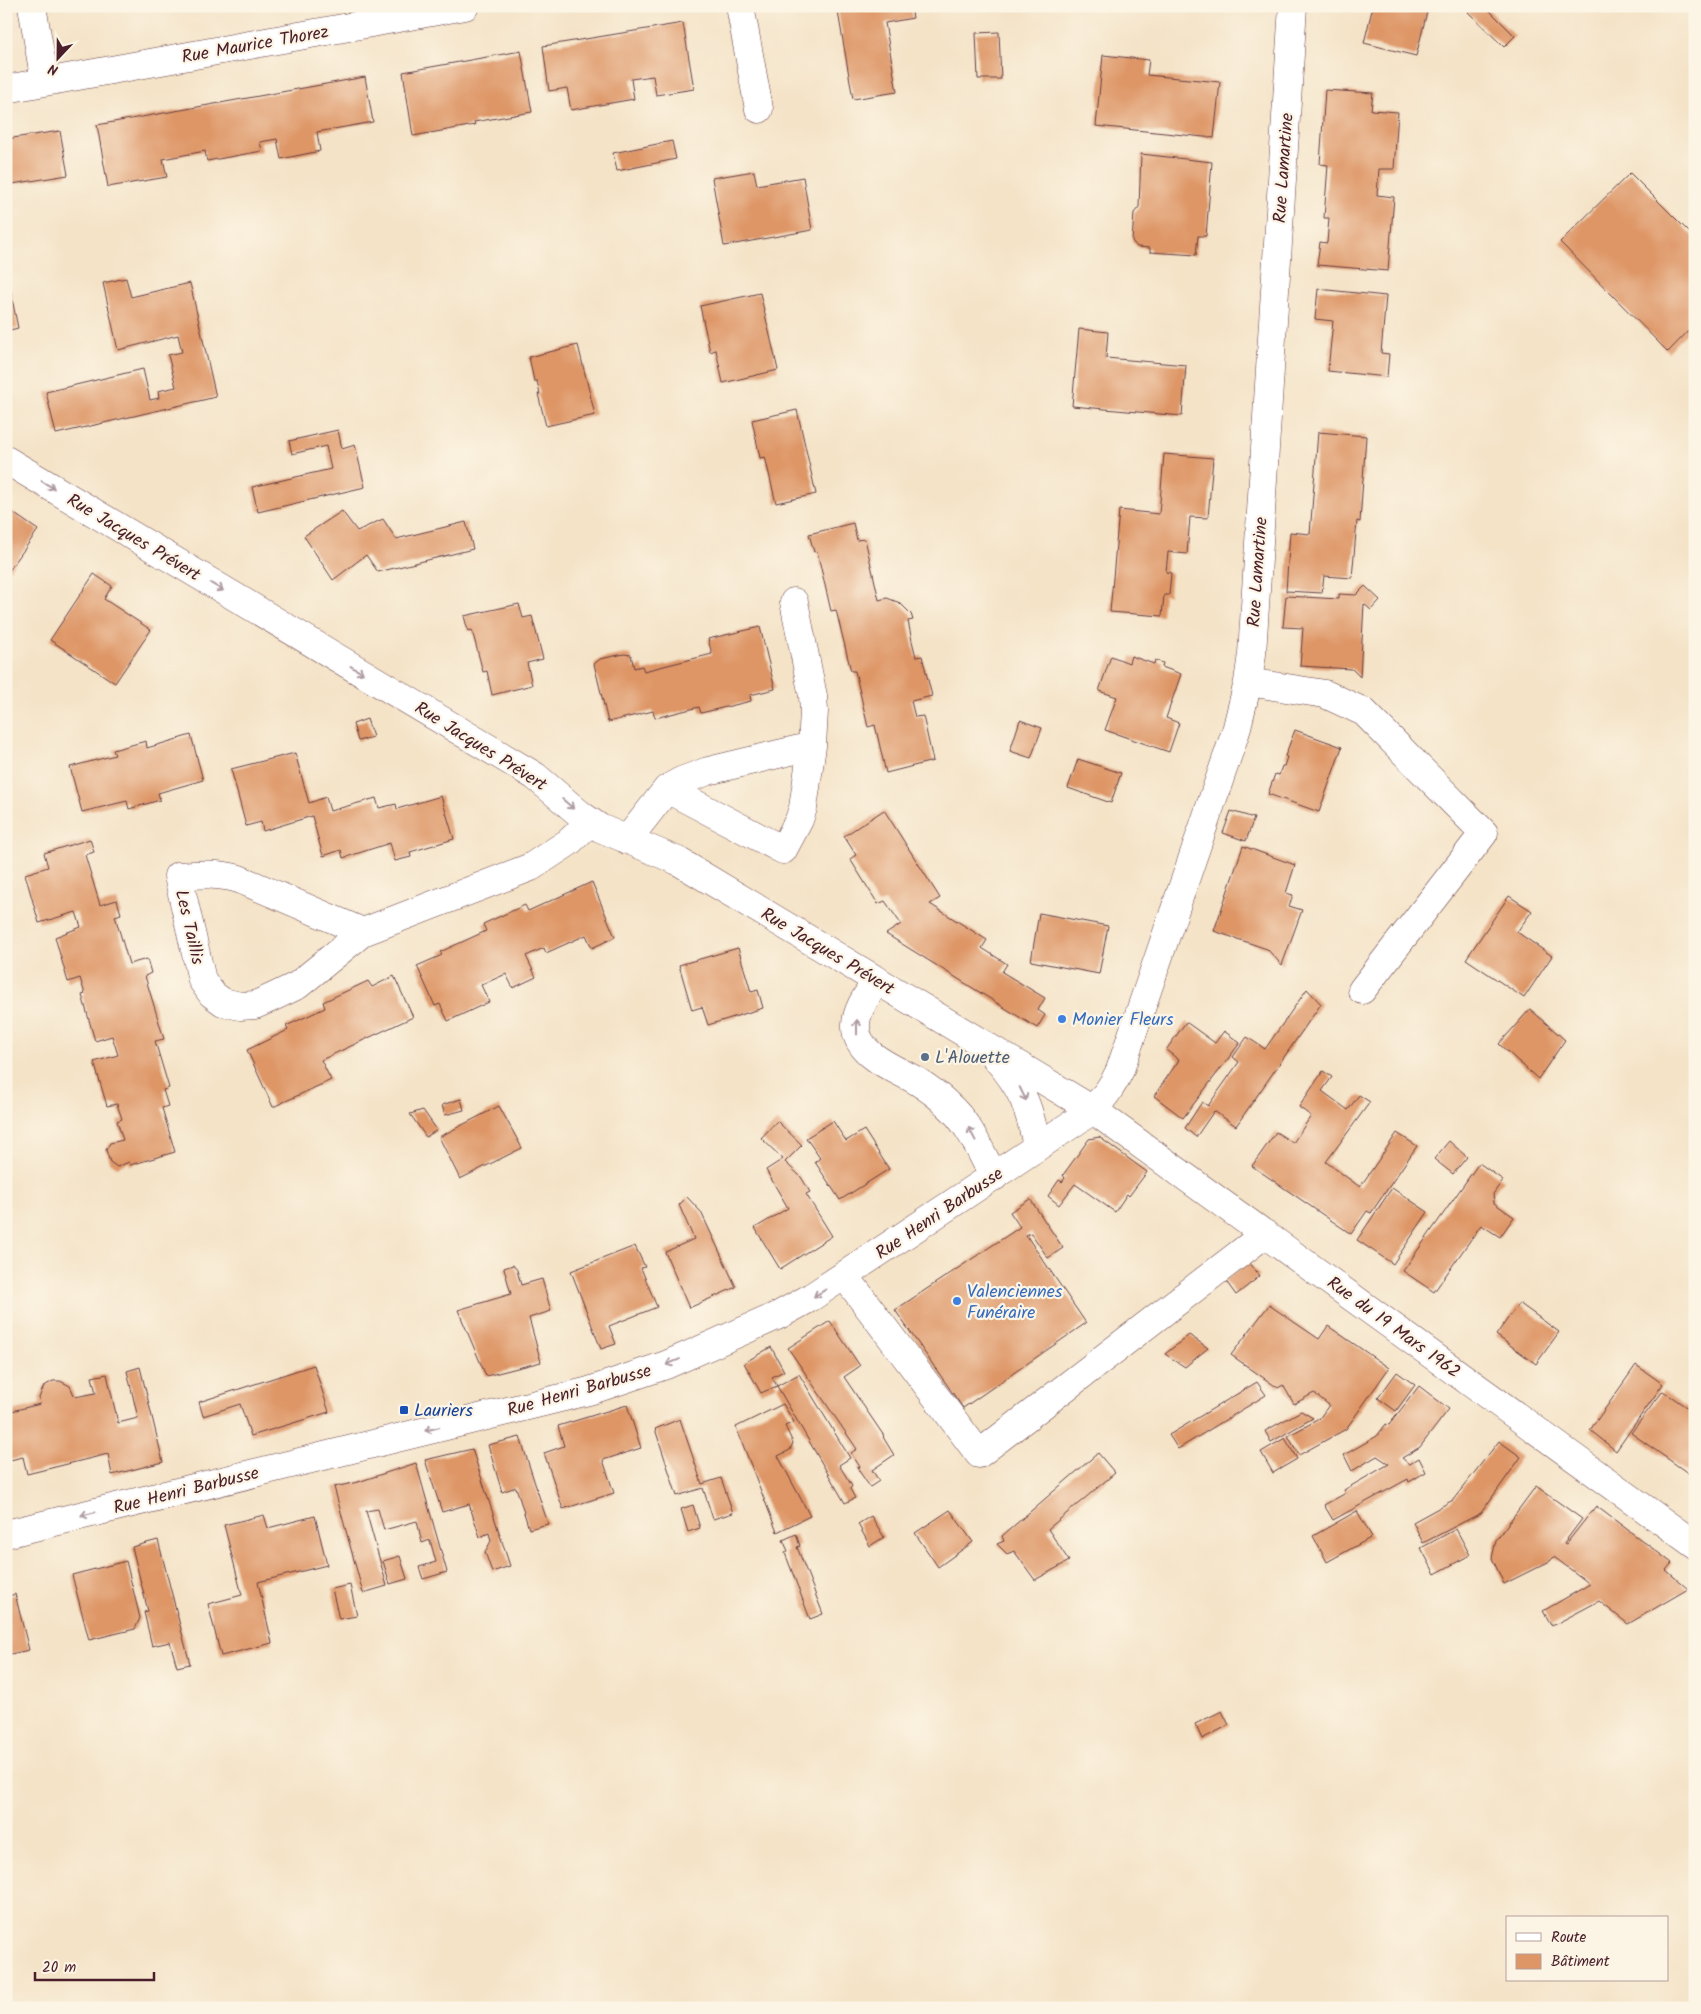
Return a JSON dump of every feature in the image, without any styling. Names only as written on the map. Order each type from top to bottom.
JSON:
[{"type":"street","points":[[32,6],[45,82]]},
{"type":"street","name":"Rue Maurice Thorez","points":[[6,89],[465,6]]},
{"type":"street","points":[[740,6],[759,109]]},
{"type":"street","name":"Rue Lamartine","points":[[1093,1110],[1113,1085],[1120,1070],[1236,731],[1248,682],[1252,654],[1293,6]]},
{"type":"street","name":"Rue Jacques Prévert","points":[[6,460],[535,776],[590,822],[627,840],[678,860],[1093,1110]]},
{"type":"street","points":[[668,789],[783,850],[799,820],[803,808],[812,746],[814,712],[813,696],[794,602]]},
{"type":"street","points":[[1248,682],[1325,694],[1364,712],[1484,833],[1362,990]]},
{"type":"street","points":[[627,840],[668,789],[681,781],[696,775],[812,746]]},
{"type":"street","name":"Les Taillis","points":[[363,932],[239,879],[204,873],[178,876],[202,980],[212,994],[223,1002],[240,1006],[255,1004],[298,985],[363,932],[531,867],[569,842],[590,822]]},
{"type":"street","points":[[877,980],[859,1014],[856,1025],[859,1040],[872,1055],[934,1092],[959,1116],[969,1128],[994,1177]]},
{"type":"street","name":"Rue Jacques Prévert","points":[[982,1042],[1014,1078],[1021,1090],[1027,1104],[1037,1146]]},
{"type":"street","name":"Rue Henri Barbusse","points":[[6,1534],[589,1391],[666,1365],[779,1315],[845,1276],[1093,1110]]},
{"type":"street","name":"Rue du 19 Mars 1962","points":[[1093,1110],[1695,1545]]},
{"type":"street","points":[[845,1276],[979,1454],[1265,1234]]},
{"type":"building","points":[[837,6],[911,6],[913,18],[885,23],[897,92],[853,99]]},
{"type":"building","points":[[1373,6],[1433,6],[1427,12],[1416,56],[1364,43]]},
{"type":"building","points":[[1474,6],[1485,6],[1515,36],[1504,47],[1468,12]]},
{"type":"building","points":[[683,23],[694,89],[656,95],[653,76],[631,79],[634,99],[571,110],[567,88],[549,91],[543,46]]},
{"type":"building","points":[[999,32],[1001,79],[978,79],[976,33]]},
{"type":"building","points":[[521,51],[532,112],[474,122],[475,125],[413,136],[403,72]]},
{"type":"building","points":[[1103,55],[1149,60],[1147,75],[1220,82],[1214,138],[1096,126]]},
{"type":"building","points":[[365,77],[373,122],[317,132],[320,151],[281,159],[277,139],[260,142],[262,151],[207,161],[205,151],[163,159],[167,177],[108,187],[97,125]]},
{"type":"building","points":[[1325,90],[1373,93],[1371,110],[1398,112],[1394,169],[1379,169],[1377,195],[1394,197],[1388,271],[1317,265],[1320,242],[1327,243],[1329,218],[1324,218],[1328,165],[1320,164]]},
{"type":"building","points":[[60,131],[68,175],[6,185],[6,139]]},
{"type":"building","points":[[672,141],[676,159],[617,171],[613,153]]},
{"type":"building","points":[[1141,154],[1212,162],[1206,236],[1198,236],[1196,255],[1150,252],[1150,248],[1137,247],[1132,241],[1134,213],[1139,207]]},
{"type":"building","points":[[754,171],[757,185],[803,177],[812,230],[724,246],[712,178]]},
{"type":"building","points":[[1630,173],[1695,238],[1695,324],[1668,352],[1560,242]]},
{"type":"building","points":[[126,278],[131,297],[190,283],[216,397],[56,434],[46,392],[143,369],[150,400],[159,398],[158,391],[176,387],[168,355],[182,352],[178,335],[118,350],[103,283]]},
{"type":"building","points":[[6,289],[10,289],[18,328],[6,331]]},
{"type":"building","points":[[1318,289],[1386,296],[1381,353],[1389,354],[1387,377],[1328,371],[1333,321],[1315,319]]},
{"type":"building","points":[[760,293],[778,370],[723,383],[716,350],[710,352],[700,306]]},
{"type":"building","points":[[1079,329],[1108,332],[1106,358],[1186,365],[1182,416],[1072,406]]},
{"type":"building","points":[[578,345],[595,415],[546,426],[538,394],[540,394],[537,381],[534,381],[529,357]]},
{"type":"building","points":[[797,410],[816,494],[776,503],[765,457],[760,458],[752,420]]},
{"type":"building","points":[[338,430],[342,449],[355,445],[365,487],[258,512],[252,487],[331,469],[326,446],[292,454],[289,441]]},
{"type":"building","points":[[1318,432],[1366,436],[1360,522],[1357,521],[1352,578],[1324,576],[1322,593],[1286,591],[1290,532],[1310,534]]},
{"type":"building","points":[[1164,454],[1213,458],[1208,518],[1190,517],[1187,554],[1168,552],[1166,572],[1171,573],[1169,595],[1164,595],[1162,616],[1110,612],[1119,510],[1159,514]]},
{"type":"building","points":[[6,508],[38,530],[6,575]]},
{"type":"building","points":[[342,511],[357,531],[383,519],[396,539],[466,522],[473,549],[378,572],[366,555],[333,580],[304,536]]},
{"type":"building","points":[[853,523],[857,540],[865,539],[879,600],[887,598],[900,603],[911,614],[913,620],[908,621],[916,657],[922,656],[932,696],[911,701],[915,717],[923,716],[933,761],[886,773],[875,725],[868,727],[855,671],[851,671],[836,610],[831,611],[817,551],[814,552],[809,534]]},
{"type":"building","points":[[94,574],[112,586],[104,599],[151,630],[115,683],[50,640]]},
{"type":"building","points":[[1365,586],[1380,600],[1371,610],[1364,604],[1360,677],[1352,669],[1300,666],[1303,628],[1283,627],[1286,596],[1339,599],[1339,594],[1356,595]]},
{"type":"building","points":[[519,604],[523,618],[532,616],[543,659],[527,663],[532,685],[492,695],[487,671],[483,672],[472,630],[468,631],[464,616]]},
{"type":"building","points":[[760,627],[775,689],[750,695],[751,701],[701,713],[699,707],[655,718],[653,711],[608,722],[594,664],[600,659],[624,654],[631,655],[634,668],[642,666],[644,671],[712,654],[708,639]]},
{"type":"building","points":[[1111,656],[1129,663],[1131,656],[1154,664],[1155,660],[1163,663],[1162,667],[1181,674],[1166,718],[1179,723],[1169,752],[1105,730],[1117,697],[1099,691]]},
{"type":"building","points":[[367,719],[373,737],[358,741],[353,724]]},
{"type":"building","points":[[1020,720],[1042,728],[1031,758],[1010,751]]},
{"type":"building","points":[[1295,730],[1342,747],[1319,812],[1268,794],[1275,774],[1279,775],[1282,766],[1284,766],[1287,757],[1285,756]]},
{"type":"building","points":[[191,735],[203,780],[158,793],[160,800],[129,809],[127,801],[82,812],[70,767],[115,755],[113,750],[146,741],[147,748]]},
{"type":"building","points":[[295,753],[309,803],[326,797],[330,811],[376,798],[379,808],[396,804],[397,809],[441,796],[454,839],[410,852],[411,857],[395,861],[390,843],[343,858],[341,850],[323,856],[312,816],[263,831],[261,822],[246,826],[231,769]]},
{"type":"building","points":[[1078,759],[1121,773],[1111,803],[1068,788]]},
{"type":"building","points":[[884,810],[940,898],[930,904],[987,940],[982,948],[1007,964],[1002,972],[1045,998],[1038,1010],[1045,1015],[1037,1028],[886,934],[901,924],[885,901],[878,904],[850,859],[856,855],[844,836]]},
{"type":"building","points":[[1231,811],[1254,818],[1246,841],[1223,833]]},
{"type":"building","points":[[90,839],[94,852],[85,855],[100,905],[117,900],[121,914],[115,916],[129,964],[147,959],[151,973],[145,976],[164,1039],[155,1041],[169,1088],[163,1090],[168,1106],[162,1108],[175,1152],[130,1165],[129,1162],[117,1167],[110,1162],[106,1150],[110,1143],[123,1140],[117,1121],[122,1119],[117,1104],[107,1106],[94,1062],[118,1055],[112,1036],[95,1041],[82,995],[85,994],[80,978],[68,982],[55,937],[81,927],[76,912],[39,923],[25,874],[48,867],[44,853]]},
{"type":"building","points":[[1243,846],[1295,865],[1286,893],[1293,895],[1289,906],[1302,910],[1282,965],[1267,949],[1214,931]]},
{"type":"building","points":[[592,882],[615,937],[592,948],[586,935],[546,953],[544,948],[526,956],[536,977],[513,988],[506,974],[481,985],[489,1002],[448,1021],[440,1004],[435,1006],[417,966],[442,955],[440,952],[486,931],[483,924],[525,905],[528,911]]},
{"type":"building","points":[[1509,896],[1532,911],[1517,932],[1552,956],[1524,998],[1466,959]]},
{"type":"building","points":[[1039,913],[1108,926],[1099,974],[1031,961]]},
{"type":"building","points":[[738,948],[751,992],[758,990],[763,1008],[708,1025],[702,1007],[692,1010],[679,965]]},
{"type":"building","points":[[394,976],[413,1017],[321,1060],[331,1080],[273,1107],[247,1050],[288,1030],[286,1026],[325,1008],[323,1002],[368,981],[372,987]]},
{"type":"building","points":[[1307,989],[1321,1004],[1236,1126],[1214,1111],[1196,1137],[1185,1128],[1202,1102],[1208,1106],[1239,1062],[1233,1057],[1247,1037],[1265,1049]]},
{"type":"building","points":[[1530,1009],[1565,1040],[1538,1079],[1499,1044]]},
{"type":"building","points":[[1186,1022],[1215,1043],[1224,1031],[1240,1043],[1183,1118],[1154,1096],[1179,1060],[1166,1050]]},
{"type":"building","points":[[1323,1071],[1332,1077],[1322,1091],[1348,1110],[1359,1095],[1370,1102],[1326,1162],[1360,1187],[1397,1133],[1417,1146],[1371,1213],[1367,1211],[1351,1234],[1252,1166],[1276,1132],[1293,1143],[1311,1116],[1299,1107]]},
{"type":"building","points":[[461,1099],[464,1110],[445,1115],[442,1105]]},
{"type":"building","points":[[499,1106],[522,1148],[460,1179],[439,1137]]},
{"type":"building","points":[[423,1110],[437,1130],[426,1137],[410,1114]]},
{"type":"building","points":[[777,1121],[802,1145],[785,1162],[801,1177],[810,1192],[806,1194],[832,1236],[780,1269],[755,1228],[788,1208],[766,1170],[783,1159],[761,1138]]},
{"type":"building","points":[[833,1121],[846,1141],[864,1130],[889,1169],[840,1200],[815,1162],[820,1158],[806,1138]]},
{"type":"building","points":[[1099,1137],[1147,1172],[1129,1196],[1127,1194],[1115,1212],[1075,1184],[1059,1205],[1048,1196],[1059,1180],[1062,1182],[1065,1178],[1063,1175],[1089,1139]]},
{"type":"building","points":[[1449,1141],[1467,1157],[1453,1174],[1434,1159]]},
{"type":"building","points":[[1479,1163],[1503,1180],[1493,1194],[1494,1203],[1514,1217],[1500,1237],[1481,1225],[1434,1292],[1403,1271]]},
{"type":"building","points":[[1392,1188],[1428,1212],[1393,1264],[1357,1240]]},
{"type":"building","points":[[687,1197],[701,1212],[736,1287],[689,1308],[665,1252],[694,1239],[679,1205]]},
{"type":"building","points":[[1030,1199],[1063,1248],[1048,1258],[1031,1233],[1026,1235],[1086,1323],[963,1408],[895,1310],[1020,1227],[1010,1212]]},
{"type":"building","points":[[635,1246],[645,1267],[641,1268],[657,1307],[609,1326],[616,1344],[601,1349],[571,1271]]},
{"type":"building","points":[[1249,1262],[1260,1276],[1236,1295],[1225,1280]]},
{"type":"building","points":[[513,1265],[517,1270],[521,1285],[542,1279],[551,1311],[529,1318],[541,1362],[486,1376],[458,1310],[511,1294],[504,1268]]},
{"type":"building","points":[[1519,1303],[1559,1332],[1536,1364],[1496,1335]]},
{"type":"building","points":[[1269,1305],[1319,1339],[1328,1326],[1389,1368],[1346,1429],[1299,1455],[1288,1436],[1319,1419],[1329,1405],[1314,1393],[1294,1404],[1283,1385],[1278,1388],[1231,1355]]},
{"type":"building","points":[[830,1321],[860,1366],[844,1377],[884,1436],[894,1455],[872,1470],[879,1481],[870,1487],[857,1468],[860,1467],[851,1453],[857,1449],[788,1348]]},
{"type":"building","points":[[1189,1335],[1208,1348],[1185,1367],[1165,1354]]},
{"type":"building","points":[[771,1347],[784,1371],[772,1377],[777,1386],[761,1393],[744,1363]]},
{"type":"building","points":[[314,1365],[329,1412],[251,1436],[240,1404],[203,1416],[199,1402]]},
{"type":"building","points":[[1636,1365],[1663,1384],[1616,1451],[1590,1430]]},
{"type":"building","points":[[140,1367],[163,1462],[112,1475],[108,1454],[27,1474],[23,1457],[6,1461],[6,1400],[8,1399],[12,1411],[40,1404],[39,1398],[44,1386],[53,1381],[60,1381],[70,1386],[75,1397],[96,1393],[92,1377],[107,1374],[118,1423],[138,1418],[127,1371]]},
{"type":"building","points":[[1397,1372],[1415,1385],[1396,1411],[1378,1398]]},
{"type":"building","points":[[799,1374],[850,1458],[839,1465],[852,1486],[850,1489],[855,1498],[845,1503],[777,1386]]},
{"type":"building","points":[[1257,1382],[1266,1395],[1178,1449],[1169,1435]]},
{"type":"building","points":[[1419,1386],[1449,1409],[1420,1447],[1402,1458],[1409,1464],[1419,1458],[1426,1472],[1409,1482],[1408,1479],[1333,1520],[1324,1505],[1346,1493],[1344,1490],[1389,1464],[1377,1456],[1352,1471],[1344,1455],[1377,1436],[1386,1424],[1389,1425]]},
{"type":"building","points":[[1663,1391],[1695,1413],[1695,1478],[1631,1433]]},
{"type":"building","points":[[783,1404],[794,1422],[785,1426],[793,1443],[790,1450],[778,1456],[810,1516],[777,1532],[736,1427]]},
{"type":"building","points":[[627,1405],[641,1448],[603,1460],[614,1493],[563,1509],[544,1453],[564,1446],[558,1426]]},
{"type":"building","points":[[1301,1411],[1313,1418],[1271,1442],[1265,1431]]},
{"type":"building","points":[[680,1419],[702,1484],[721,1478],[733,1513],[713,1519],[703,1488],[677,1496],[655,1429]]},
{"type":"building","points":[[520,1437],[548,1524],[529,1529],[516,1487],[502,1492],[488,1445]]},
{"type":"building","points":[[1285,1438],[1297,1459],[1273,1473],[1261,1452]]},
{"type":"building","points":[[1499,1441],[1521,1457],[1481,1513],[1423,1543],[1413,1522],[1453,1500]]},
{"type":"building","points":[[472,1449],[510,1566],[492,1572],[485,1552],[491,1541],[489,1533],[480,1537],[469,1504],[442,1512],[425,1460]]},
{"type":"building","points":[[1098,1453],[1115,1473],[1048,1529],[1069,1561],[1035,1580],[1014,1551],[1007,1554],[997,1544],[1004,1541],[1002,1536]]},
{"type":"building","points":[[416,1463],[447,1572],[423,1579],[419,1567],[436,1562],[430,1540],[422,1543],[417,1521],[384,1530],[378,1509],[366,1511],[387,1586],[363,1593],[334,1487],[358,1482]]},
{"type":"building","points":[[1536,1486],[1582,1519],[1564,1543],[1566,1544],[1596,1506],[1672,1563],[1666,1570],[1688,1589],[1628,1624],[1599,1601],[1552,1626],[1543,1611],[1590,1584],[1554,1557],[1550,1561],[1504,1584],[1492,1558],[1496,1540]]},
{"type":"building","points":[[693,1505],[700,1528],[688,1532],[681,1509]]},
{"type":"building","points":[[950,1510],[973,1542],[938,1567],[915,1533]]},
{"type":"building","points":[[1357,1511],[1372,1537],[1327,1562],[1313,1536]]},
{"type":"building","points":[[264,1515],[268,1528],[315,1516],[327,1565],[258,1582],[272,1643],[221,1656],[208,1604],[242,1595],[224,1525]]},
{"type":"building","points":[[871,1516],[884,1537],[870,1546],[858,1524]]},
{"type":"building","points":[[1456,1529],[1470,1555],[1435,1574],[1421,1548]]},
{"type":"building","points":[[796,1534],[800,1546],[797,1547],[823,1614],[810,1619],[785,1553],[788,1551],[783,1540]]},
{"type":"building","points":[[158,1540],[190,1664],[177,1667],[170,1642],[152,1646],[144,1612],[148,1611],[132,1547]]},
{"type":"building","points":[[400,1556],[407,1579],[390,1584],[383,1561]]},
{"type":"building","points":[[126,1561],[140,1618],[135,1629],[89,1640],[72,1575]]},
{"type":"building","points":[[350,1585],[357,1616],[339,1619],[332,1589]]},
{"type":"building","points":[[15,1594],[29,1650],[6,1655],[6,1597]]},
{"type":"building","points":[[1222,1711],[1229,1725],[1202,1739],[1195,1724]]},
{"type":"place","name":"Monier Fleurs","points":[[1062,1019]]},
{"type":"place","name":"L'Alouette","points":[[925,1057]]},
{"type":"place","name":"Valenciennes Funéraire","points":[[957,1301]]},
{"type":"place","name":"Lauriers","points":[[404,1410]]}]
